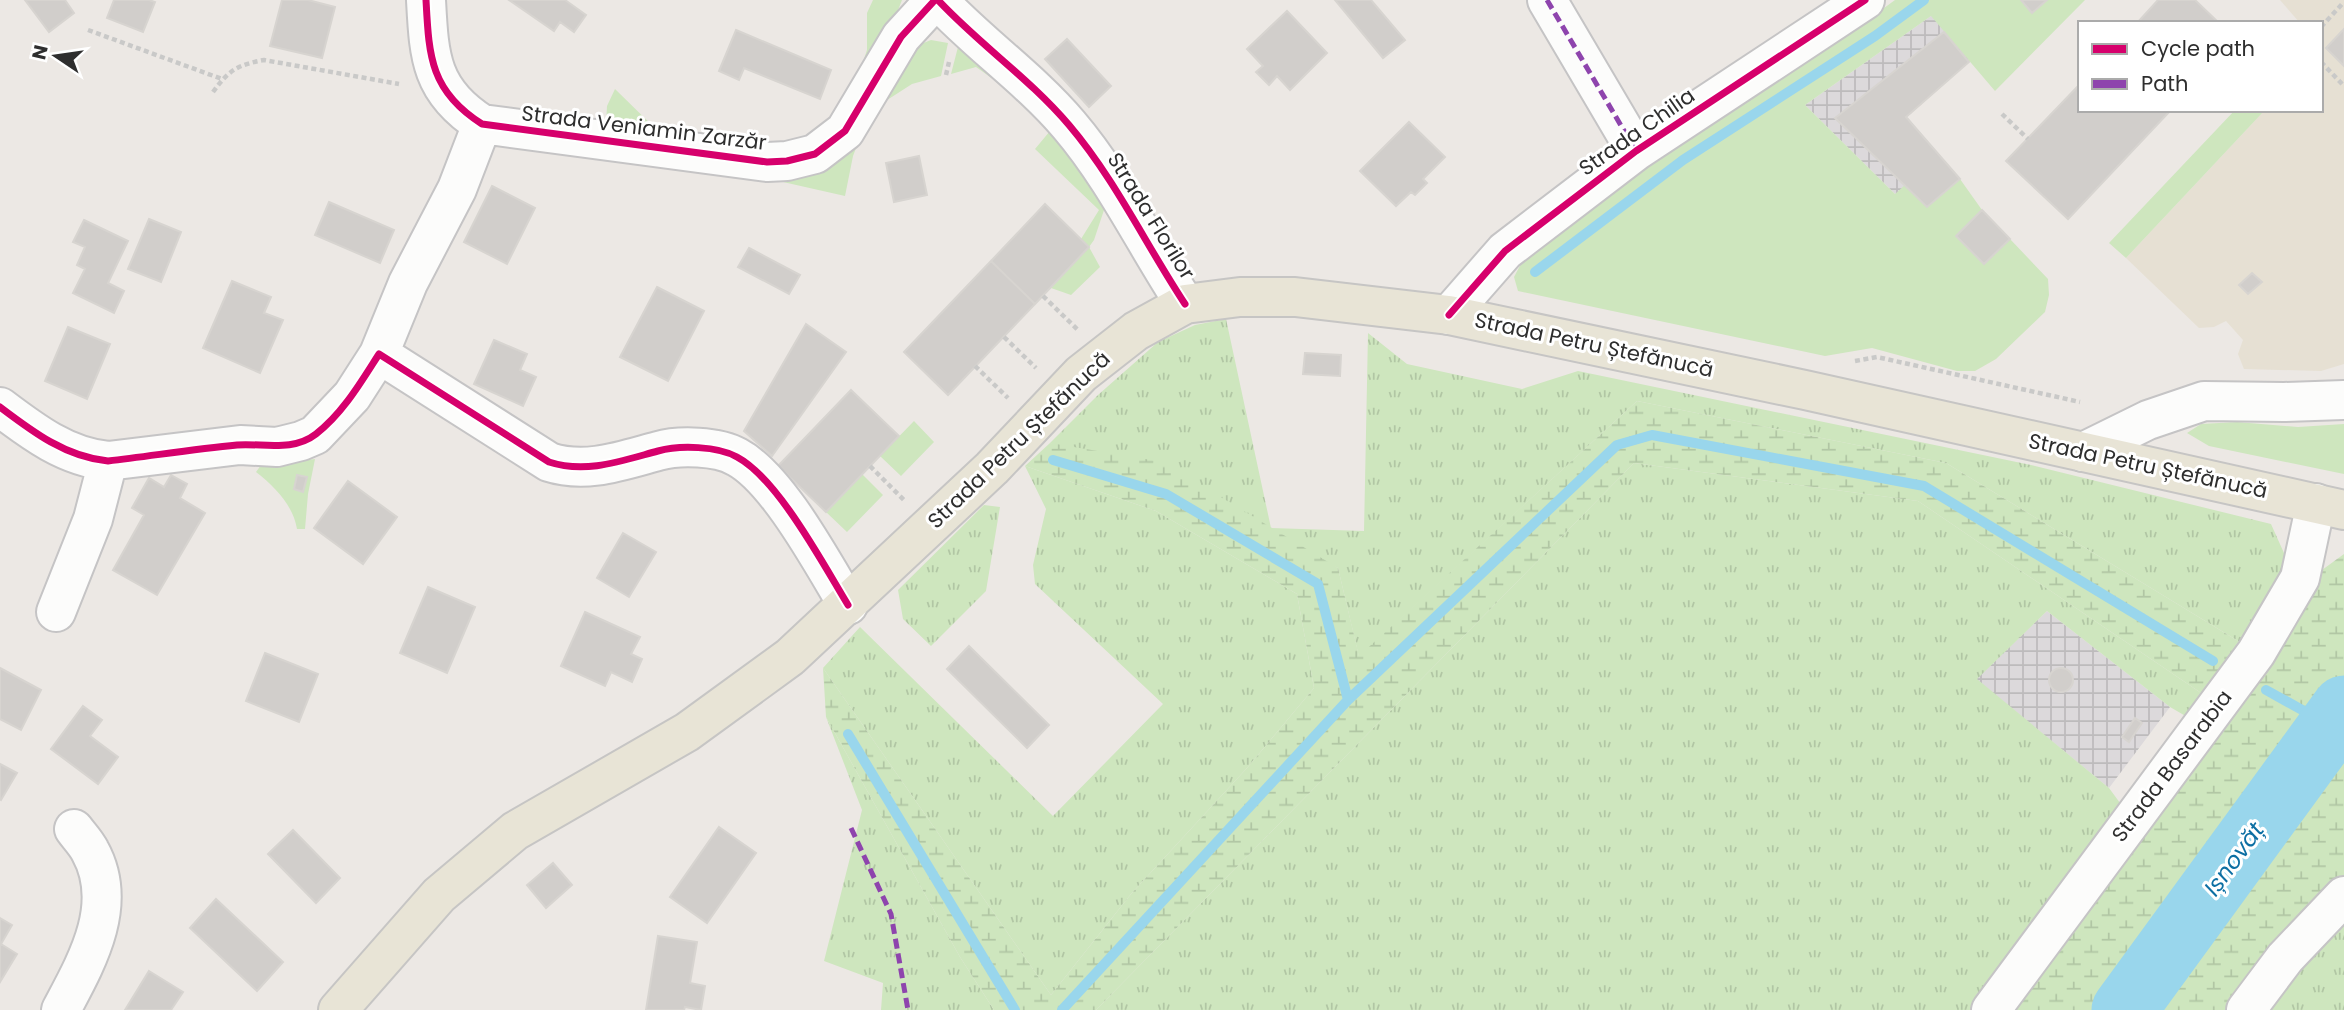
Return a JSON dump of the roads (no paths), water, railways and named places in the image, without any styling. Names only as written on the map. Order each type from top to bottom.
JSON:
[{"type":"main road","name":"Strada Petru Ștefănucă","points":[[338,1010],[439,895],[515,831],[687,732],[790,657],[992,468],[1081,374],[1136,331],[1185,304],[1240,297],[1295,297],[1449,315],[1805,390],[2330,506]]},
{"type":"street","points":[[0,407],[26,427],[75,455],[108,461],[240,444],[277,447],[315,435],[352,396],[379,354],[408,283],[457,189],[482,124],[454,103],[437,79],[429,46],[426,0]]},
{"type":"street","name":"Strada Veniamin Zarzăr","points":[[482,124],[746,160],[787,161],[815,154],[845,131],[901,37],[936,0]]},
{"type":"street","name":"Strada Florilor","points":[[936,0],[1032,85],[1097,159],[1185,304]]},
{"type":"street","points":[[1547,0],[1636,151]]},
{"type":"street","name":"Strada Chilia","points":[[1449,315],[1505,251],[1636,151],[1865,0]]},
{"type":"street","points":[[379,354],[549,462],[567,468],[600,466],[668,448],[706,448],[736,456],[761,475],[783,502],[848,605]]},
{"type":"street","points":[[2083,452],[2148,420],[2204,401],[2344,400]]},
{"type":"street","points":[[56,612],[93,519],[108,461]]},
{"type":"street","name":"Strada Basarabia","points":[[1991,1010],[2256,653],[2300,578],[2330,506]]},
{"type":"street","points":[[61,1010],[98,931],[101,904],[99,876],[91,851],[74,829]]},
{"type":"street","points":[[2246,1010],[2285,958],[2344,897]]},
{"type":"waterway","points":[[1535,272],[1683,160],[1875,36],[1924,0]]},
{"type":"waterway","points":[[1348,700],[1617,445],[1652,435],[1924,486],[2213,661]]},
{"type":"waterway","points":[[1053,460],[1166,494],[1318,584],[1348,700],[1062,1010]]},
{"type":"waterway","points":[[2266,690],[2331,726]]},
{"type":"waterway","name":"Ișnovăț","points":[[2124,1010],[2344,708]]},
{"type":"waterway","points":[[848,734],[1015,1010]]}]
